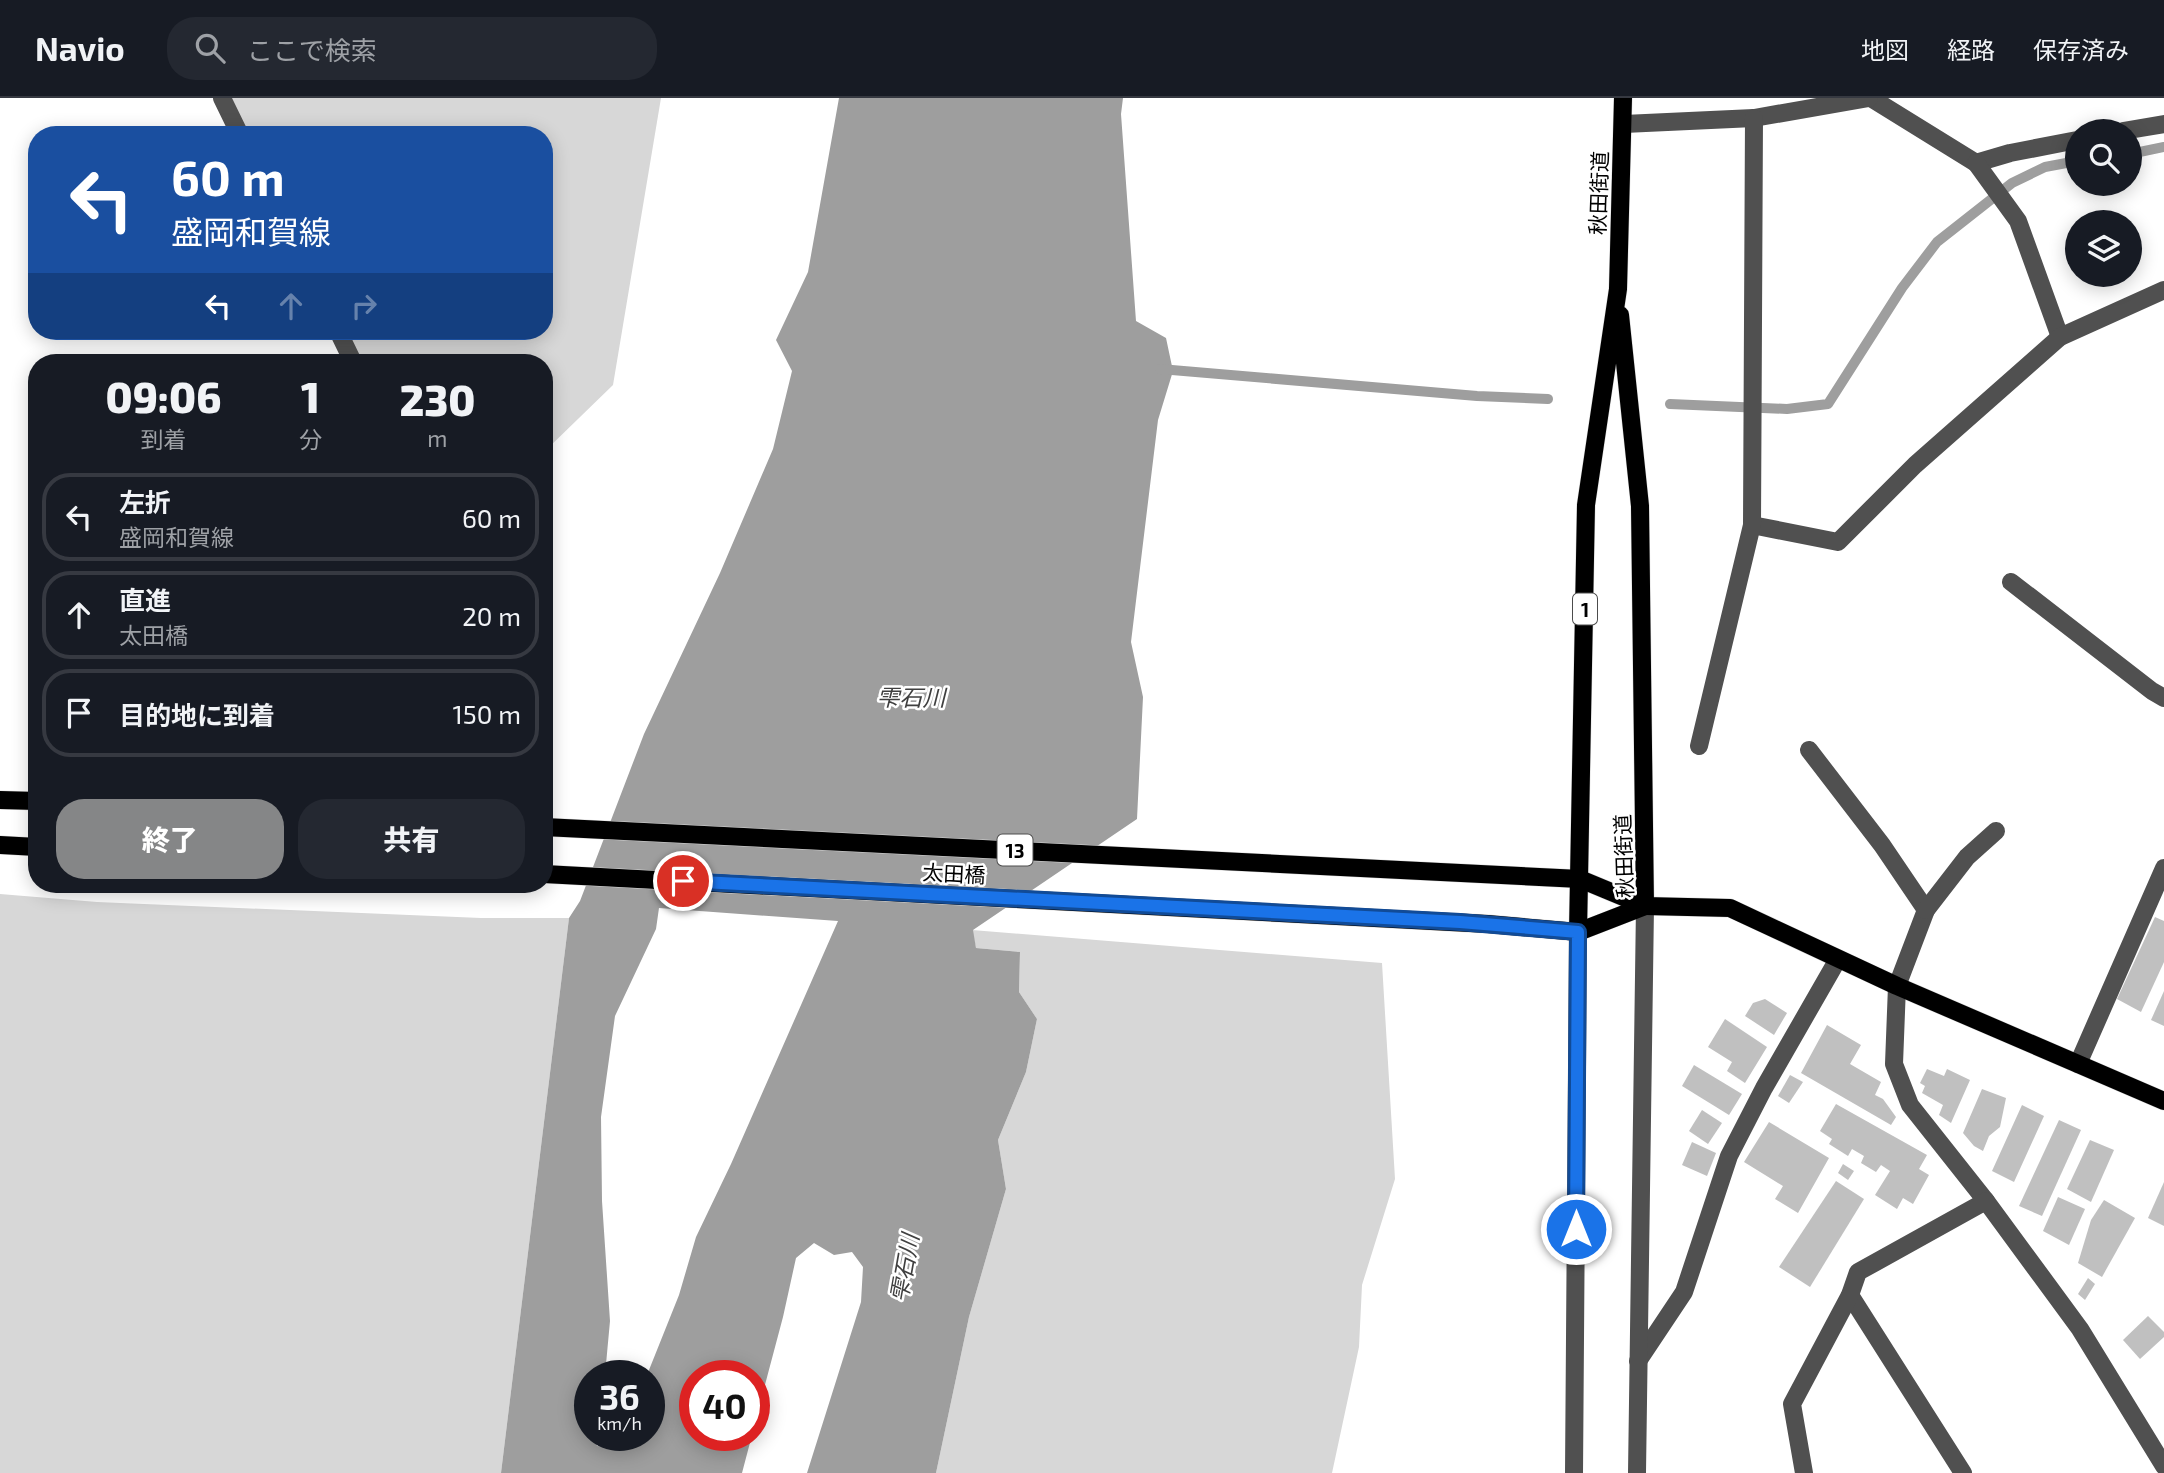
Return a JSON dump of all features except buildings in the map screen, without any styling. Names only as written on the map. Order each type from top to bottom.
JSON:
[{"type":"main road","name":"秋田街道","points":[[1578,932],[1586,505],[1618,289],[1623,98]]},
{"type":"main road","name":"秋田街道","points":[[1618,289],[1640,506],[1645,906],[1730,908],[1897,986],[2164,1101]]},
{"type":"main road","points":[[0,800],[28,802]]},
{"type":"main road","name":"太田橋","points":[[553,827],[1580,879]]},
{"type":"main road","points":[[0,845],[28,847]]},
{"type":"main road","name":"太田橋","points":[[553,874],[1488,924],[1578,932]]},
{"type":"main road","name":"13","points":[[1580,879],[1645,906]]},
{"type":"main road","points":[[1578,932],[1645,906]]},
{"type":"street","points":[[222,98],[236,126]]},
{"type":"street","points":[[1624,124],[1754,118],[1870,98],[1976,163],[1990,186],[2018,221],[2060,337]]},
{"type":"street","points":[[1699,746],[1752,525],[1754,118]]},
{"type":"street","points":[[2142,128],[2164,124]]},
{"type":"street","points":[[1976,163],[2010,152],[2065,142]]},
{"type":"street","points":[[1752,525],[1838,542],[1914,465],[2060,337],[2164,290]]},
{"type":"street","points":[[2011,582],[2164,698]]},
{"type":"street","points":[[1809,750],[1882,845],[1926,909]]},
{"type":"street","points":[[1996,831],[1967,857],[1926,909],[1897,986],[1894,1064],[1910,1105],[1986,1201],[2080,1329],[2164,1466]]},
{"type":"street","points":[[2078,1064],[2164,868]]},
{"type":"street","points":[[1637,1473],[1645,906]]},
{"type":"street","points":[[1574,1473],[1578,932]]},
{"type":"street","points":[[1638,1361],[1684,1292],[1730,1156],[1764,1088],[1838,959]]},
{"type":"street","points":[[1804,1473],[1793,1404],[1850,1295],[1858,1272],[1986,1201]]},
{"type":"street","points":[[1850,1295],[1963,1473]]},
{"type":"shaded area","points":[[216,98],[661,98],[613,385],[553,443],[553,354],[348,354],[341,340],[553,340],[553,126],[230,126]]},
{"type":"shaded area","points":[[0,894],[97,902],[481,918],[569,918],[501,1473],[0,1473]]},
{"type":"shaded area","points":[[972,930],[1382,963],[1395,1179],[1362,1285],[1359,1347],[1332,1473],[936,1473],[969,1317],[1006,1189],[998,1140],[1026,1072],[1037,1019],[1019,992],[1020,952],[976,948]]},
{"type":"water","name":"雫石川","points":[[839,98],[1123,98],[1121,114],[1136,321],[1166,338],[1173,371],[1158,420],[1131,642],[1143,697],[1137,819],[973,930],[976,948],[1020,952],[1019,992],[1037,1019],[1026,1072],[998,1140],[1006,1189],[969,1317],[936,1473],[807,1473],[861,1302],[863,1267],[852,1252],[834,1255],[814,1243],[796,1258],[770,1366],[770,1360],[679,1360],[679,1451],[748,1451],[742,1473],[501,1473],[569,918],[580,901],[644,734],[720,573],[773,449],[792,371],[776,340],[808,272]],"holes":[[[659,908],[838,921],[696,1237],[679,1295],[653,1360],[665,1360],[665,1451],[574,1451],[574,1360],[606,1360],[610,1321],[602,1201],[601,1117],[615,1016],[656,929]]]},
{"type":"waterway","points":[[2142,152],[2164,147]]},
{"type":"waterway","points":[[1670,404],[1787,409],[1828,404],[1902,288],[1937,242],[2012,183],[2045,167],[2065,163]]},
{"type":"waterway","points":[[1160,369],[1477,396],[1548,399]]},
{"type":"route","points":[[683,881],[1460,922],[1578,932],[1576,1229]]}]
